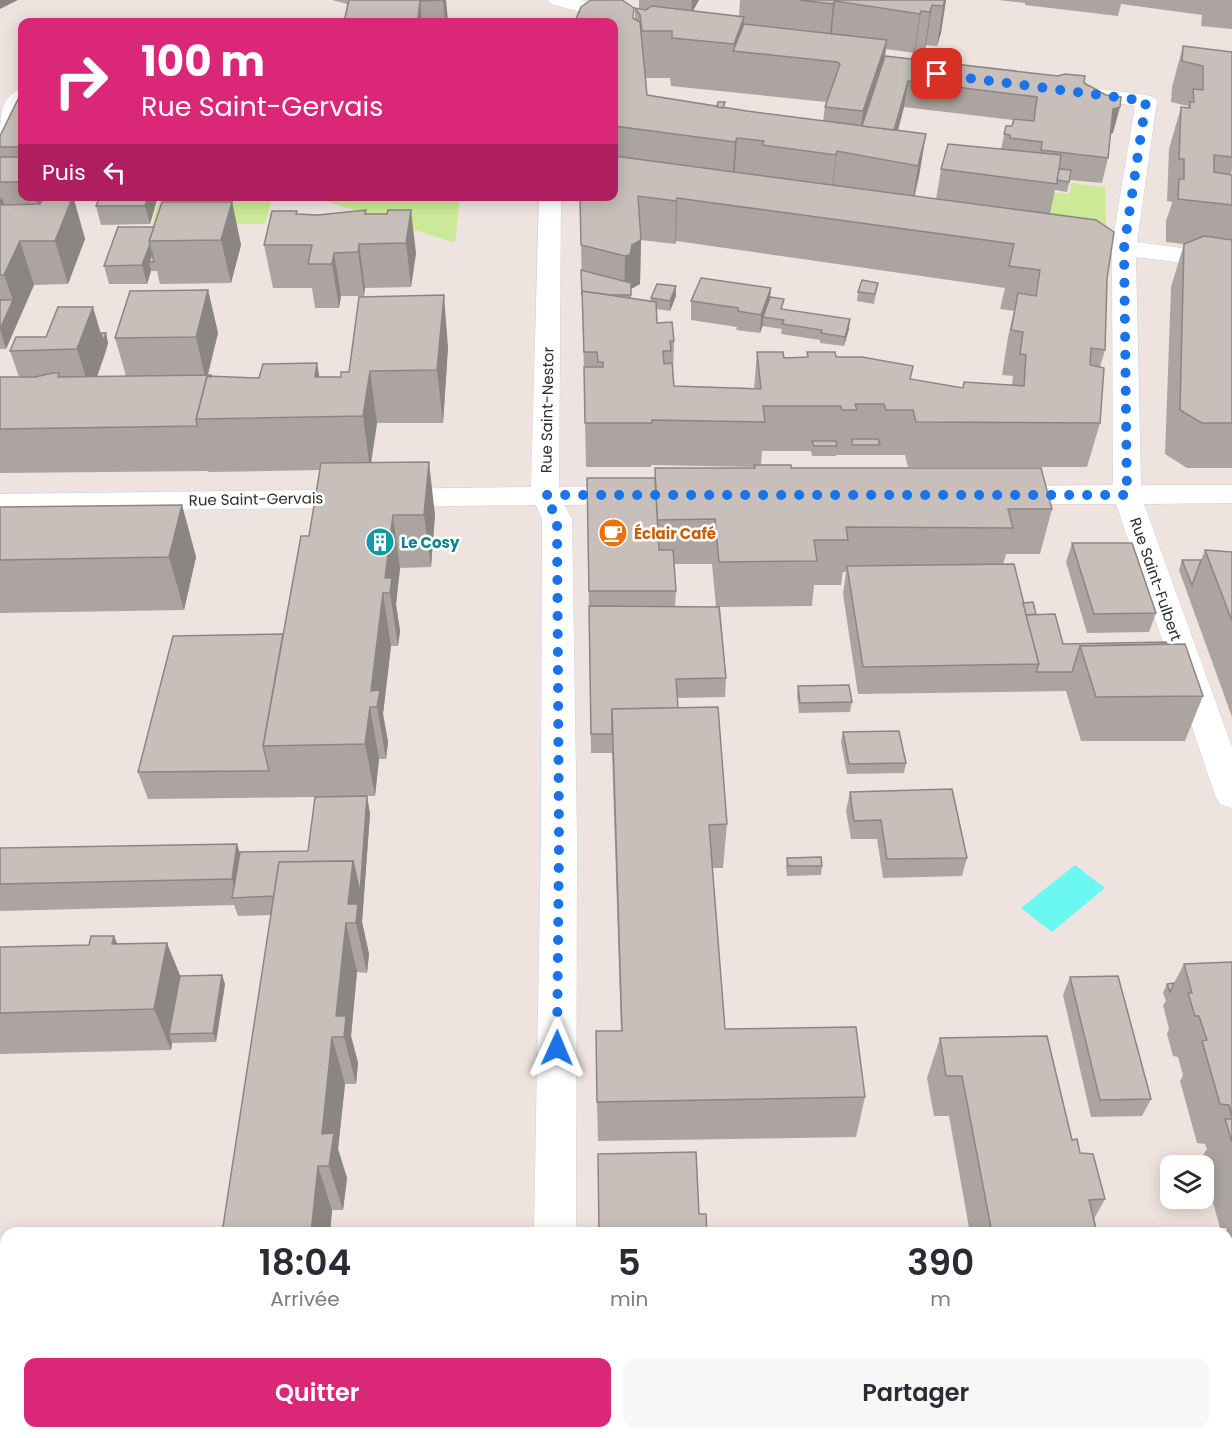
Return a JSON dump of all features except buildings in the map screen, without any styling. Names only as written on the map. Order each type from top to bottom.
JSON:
[{"type":"street","points":[[558,0],[609,5],[651,24]]},
{"type":"street","points":[[588,18],[609,5]]},
{"type":"street","name":"Rue Saint-Fulbert","points":[[1053,89],[1146,101],[1124,248],[1127,495],[1232,795]]},
{"type":"street","points":[[0,132],[10,110],[18,100]]},
{"type":"street","name":"Rue Saint-Nestor","points":[[550,201],[545,495],[557,519],[559,852],[555,1227]]},
{"type":"street","points":[[1083,243],[1232,262]]},
{"type":"street","points":[[975,495],[1232,494]]},
{"type":"street","name":"Rue Saint-Gervais","points":[[0,503],[654,495]]},
{"type":"green space","points":[[1071,183],[1105,187],[1106,226],[1085,232],[1050,227],[1051,192],[1069,194]]},
{"type":"green space","points":[[159,201],[271,201],[265,224],[152,225]]},
{"type":"green space","points":[[326,201],[460,201],[455,243]]},
{"type":"water","points":[[1075,865],[1105,888],[1052,932],[1021,908]]},
{"type":"place","name":"Éclair Café","points":[[613,533]]},
{"type":"place","name":"Le Cosy","points":[[380,542]]},
{"type":"route","points":[[557,1048],[559,840],[557,519],[545,495],[1127,495],[1124,248],[1146,101],[937,74]]}]
